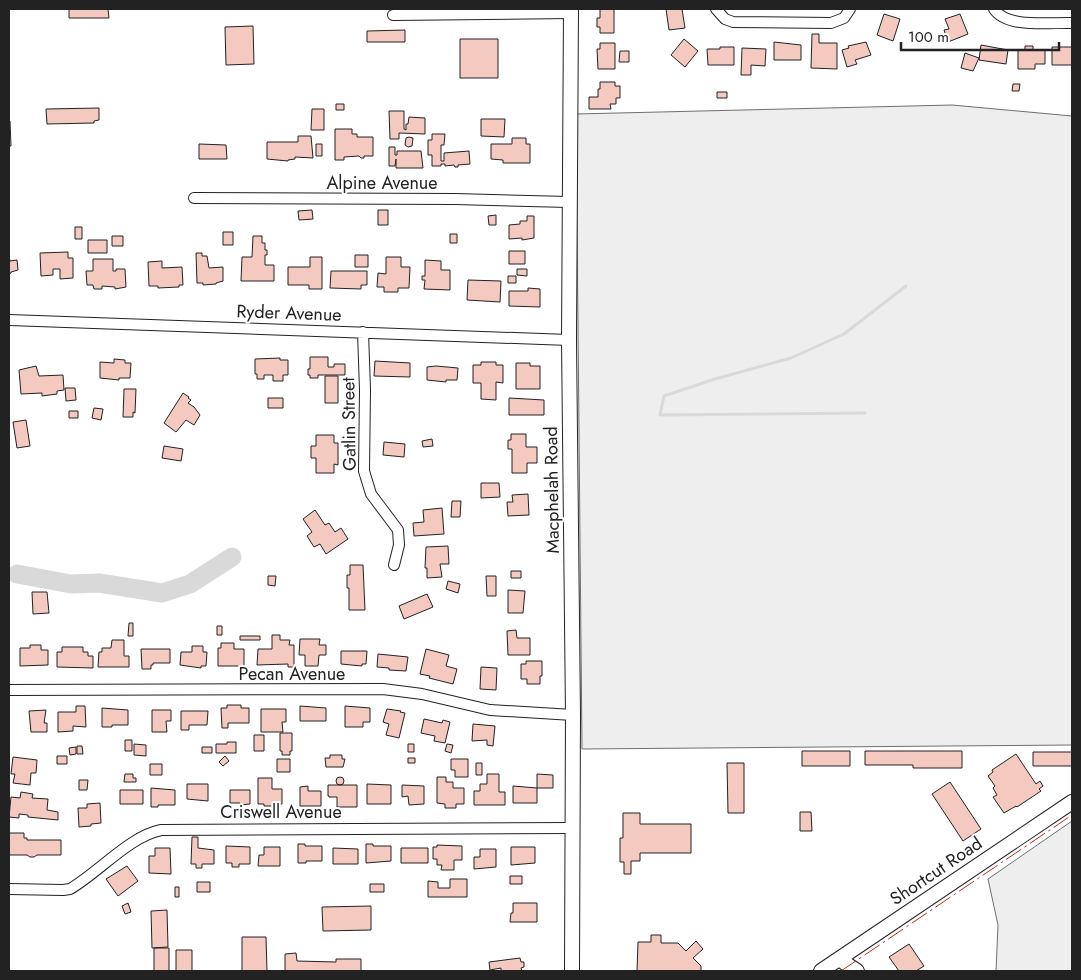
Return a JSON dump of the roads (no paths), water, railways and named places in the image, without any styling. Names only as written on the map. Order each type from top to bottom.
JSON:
[{"type":"street","points":[[716,9],[725,19],[743,23],[830,23],[844,18],[850,9]]},
{"type":"street","points":[[994,9],[997,13],[1012,21],[1072,22]]},
{"type":"street","points":[[393,15],[572,11]]},
{"type":"street","name":"Macphelah Road","points":[[572,11],[569,340],[573,714],[572,971]]},
{"type":"street","name":"Alpine Avenue","points":[[194,198],[455,199],[570,202]]},
{"type":"street","name":"Ryder Avenue","points":[[9,320],[569,340]]},
{"type":"street","name":"Gatlin Street","points":[[363,332],[365,390],[364,471],[371,494],[398,530],[399,545],[394,565]]},
{"type":"street","name":"Pecan Avenue","points":[[9,690],[383,689],[422,694],[490,710],[573,714]]},
{"type":"street","name":"Shortcut Road","points":[[821,971],[1072,802]]},
{"type":"street","name":"Criswell Avenue","points":[[9,889],[70,889],[132,844],[152,832],[161,830],[572,828]]},
{"type":"street","points":[[839,959],[857,971]]},
{"type":"waterway","points":[[865,413],[660,415],[664,396],[715,379],[791,358],[844,334],[906,286]]},
{"type":"waterway","points":[[17,574],[71,584],[99,583],[162,593],[190,584],[232,557]]}]
